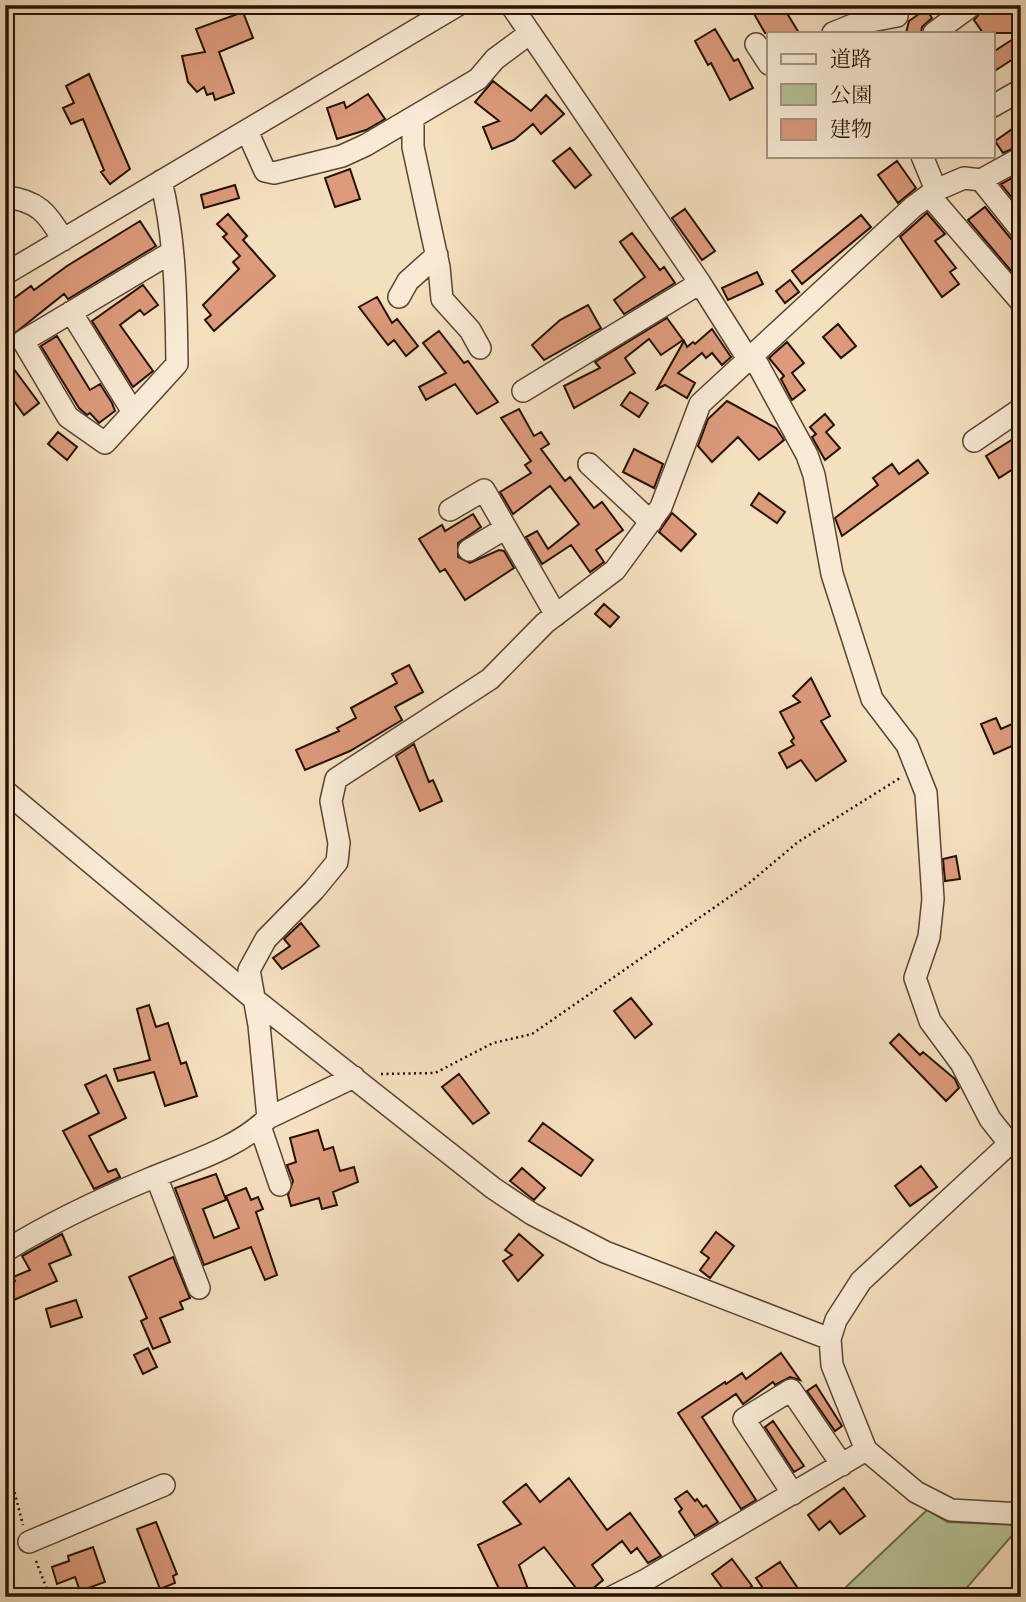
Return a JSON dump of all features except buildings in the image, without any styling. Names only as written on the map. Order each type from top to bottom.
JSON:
[{"type":"street","points":[[5,274],[458,5]]},
{"type":"street","points":[[511,5],[750,356],[807,455],[814,475],[832,574],[872,699],[907,745],[926,793],[933,899],[929,937],[915,978],[930,1021],[961,1063],[990,1119],[1015,1138],[861,1281],[836,1320],[830,1339],[832,1364],[866,1450],[916,1492],[951,1510],[1021,1514]]},
{"type":"street","points":[[935,32],[972,5]]},
{"type":"street","points":[[835,32],[855,24],[898,18]]},
{"type":"street","points":[[247,131],[265,171],[274,173],[342,156],[478,79],[495,59],[530,33]]},
{"type":"street","points":[[756,44],[767,61]]},
{"type":"street","points":[[995,105],[1021,90]]},
{"type":"street","points":[[413,118],[413,148],[437,255],[442,299],[470,330],[480,348]]},
{"type":"street","points":[[923,158],[932,192],[1021,302]]},
{"type":"street","points":[[280,1185],[264,1122],[254,999],[249,970],[266,939],[337,862],[339,843],[331,801],[336,779],[490,679],[556,615],[615,569],[651,522],[668,493],[700,404],[750,356],[932,192],[964,178],[981,180],[1021,158]]},
{"type":"street","points":[[981,180],[1021,230]]},
{"type":"street","points":[[161,181],[170,215],[172,252],[177,364],[105,443],[68,417],[23,341],[172,252]]},
{"type":"street","points":[[5,197],[34,203],[43,208],[63,240]]},
{"type":"street","points":[[399,297],[408,281],[437,255]]},
{"type":"street","points":[[523,391],[700,283]]},
{"type":"street","points":[[71,312],[134,412]]},
{"type":"street","points":[[974,441],[1021,409]]},
{"type":"street","points":[[589,464],[651,522]]},
{"type":"street","points":[[450,510],[484,490],[556,615]]},
{"type":"street","points":[[469,550],[506,528]]},
{"type":"street","points":[[5,791],[254,999],[493,1188],[605,1252],[830,1339]]},
{"type":"street","points":[[5,1251],[156,1176],[228,1145],[264,1122],[359,1081]]},
{"type":"street","points":[[156,1176],[199,1288]]},
{"type":"street","points":[[793,1494],[744,1419],[791,1390],[842,1465]]},
{"type":"street","points":[[612,1597],[866,1450]]},
{"type":"street","points":[[29,1542],[164,1485]]},
{"type":"path","points":[[359,1081],[385,1073],[435,1073],[493,1043],[531,1034],[747,884],[807,836],[917,768]]},
{"type":"green space","points":[[927,1510],[948,1522],[1021,1525],[964,1591],[953,1597],[856,1597],[846,1587]]}]
